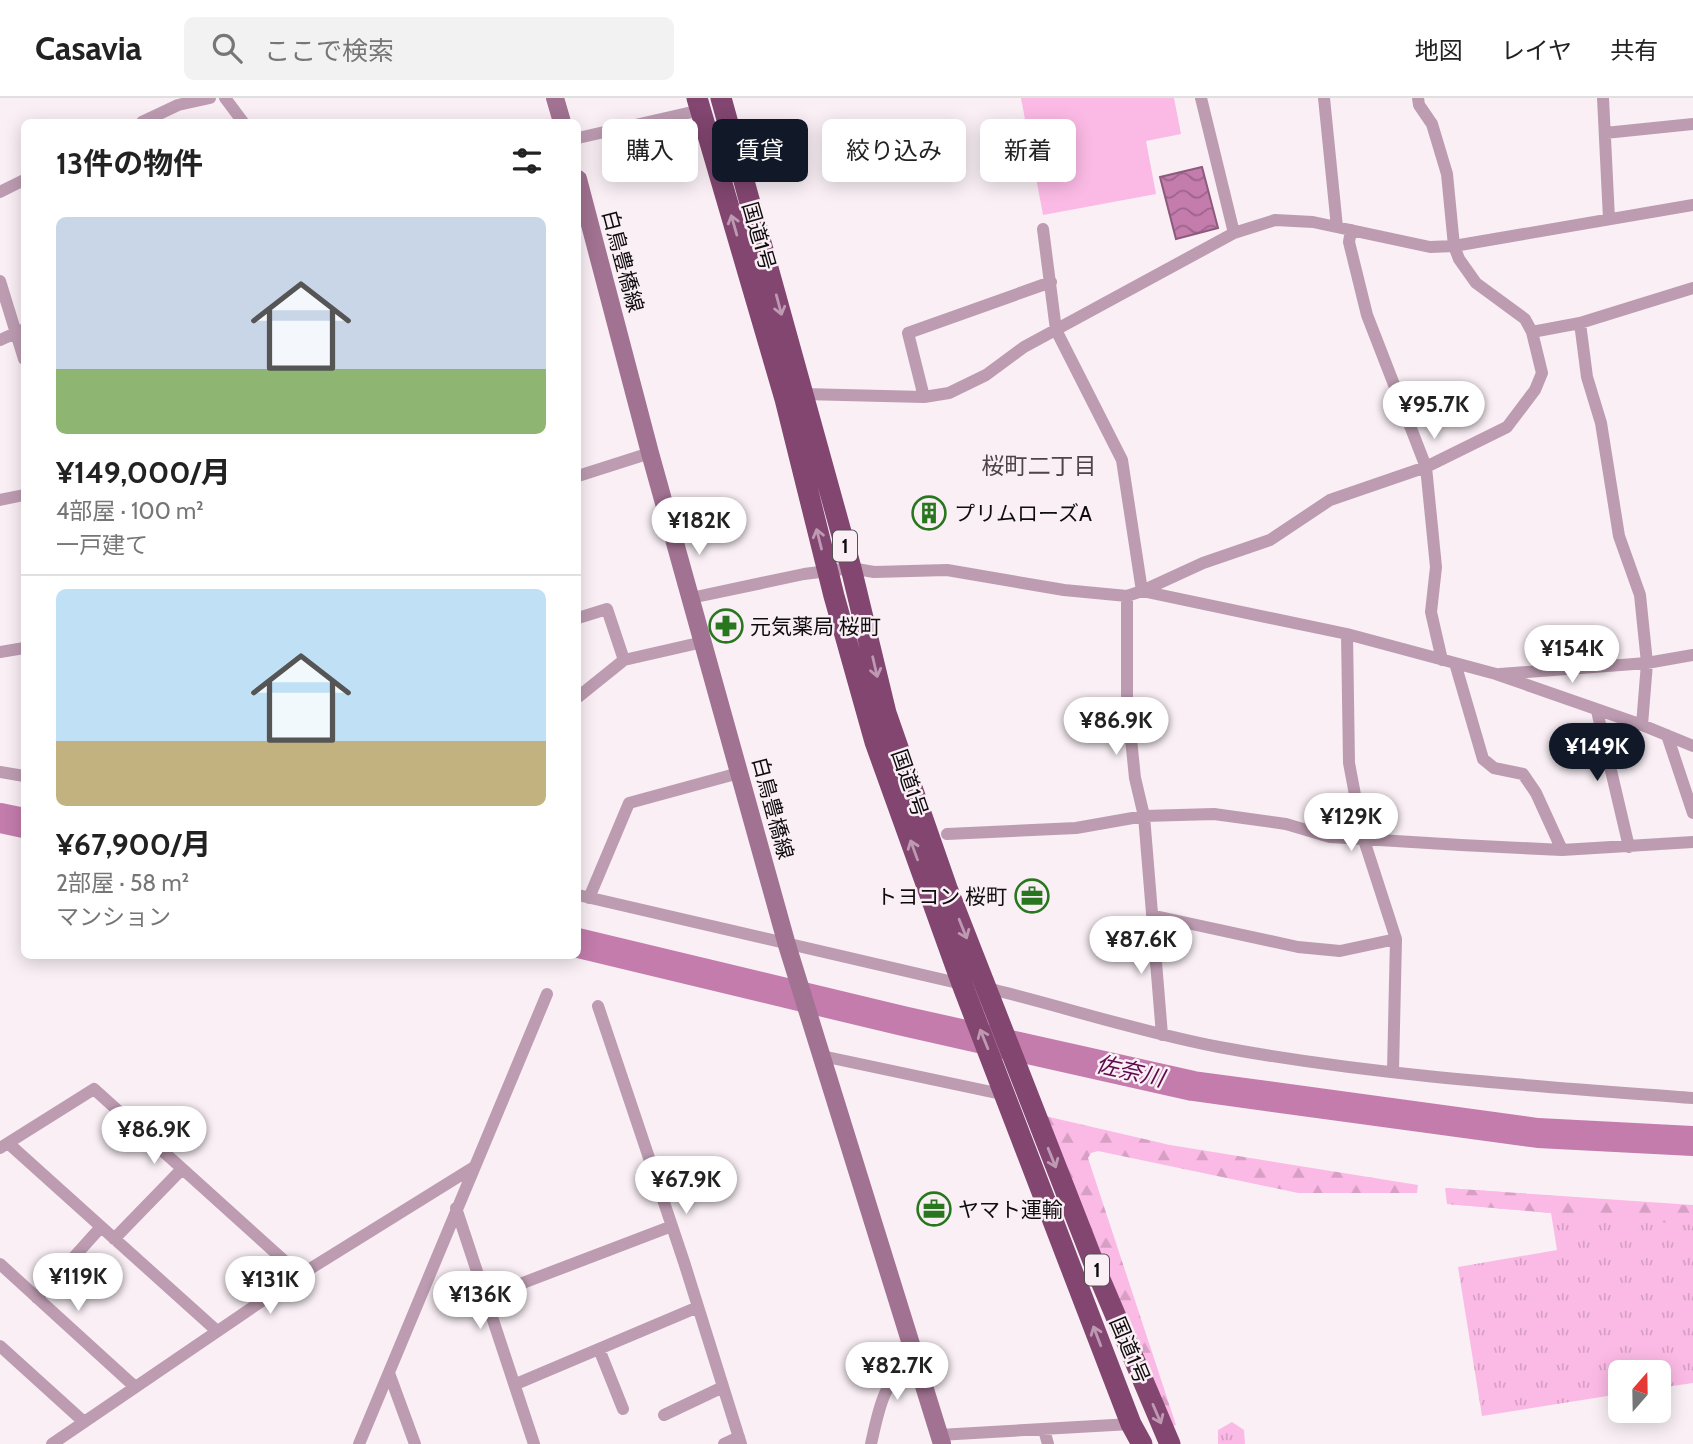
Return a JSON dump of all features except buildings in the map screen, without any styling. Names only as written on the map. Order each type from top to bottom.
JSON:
[{"type":"highway","name":"国道1号","points":[[723,100],[851,568],[886,713],[947,888],[987,988],[1017,1095],[1131,1424],[1142,1444]]},
{"type":"highway","name":"国道1号","points":[[699,104],[785,399],[875,742],[962,984],[1017,1095],[1170,1444]]},
{"type":"main road","points":[[555,98],[561,119]]},
{"type":"main road","name":"白鳥豊橋線","points":[[581,206],[583,224],[650,453],[787,945],[941,1440]]},
{"type":"street","points":[[148,119],[178,105],[209,98]]},
{"type":"street","points":[[225,98],[241,119]]},
{"type":"street","points":[[1200,98],[1234,233]]},
{"type":"street","points":[[1324,98],[1337,227]]},
{"type":"street","points":[[691,598],[851,568],[874,572],[947,570],[986,574],[1064,590],[1126,596],[1203,563],[1270,540],[1330,500],[1426,467],[1507,427],[1535,390],[1542,373],[1532,332],[1525,319],[1476,283],[1458,259],[1454,246],[1447,174],[1432,124],[1419,105],[1418,98]]},
{"type":"street","points":[[1603,98],[1609,219]]},
{"type":"street","points":[[581,137],[699,104]]},
{"type":"street","points":[[1605,133],[1693,124]]},
{"type":"street","points":[[0,192],[21,182]]},
{"type":"street","points":[[803,394],[924,397],[949,393],[986,375],[1024,347],[1234,233],[1275,220],[1337,227],[1430,247],[1454,246],[1693,205]]},
{"type":"street","points":[[1043,229],[1056,330],[1122,460],[1142,591]]},
{"type":"street","points":[[1351,230],[1349,242],[1367,315],[1426,467],[1436,567],[1431,612],[1442,660]]},
{"type":"street","points":[[0,281],[21,330],[0,340]]},
{"type":"street","points":[[924,397],[908,333],[1051,282]]},
{"type":"street","points":[[1532,332],[1580,323],[1693,288]]},
{"type":"street","points":[[1580,323],[1587,377],[1601,423],[1619,536],[1640,595],[1647,663],[1642,725]]},
{"type":"street","points":[[581,475],[650,453]]},
{"type":"street","points":[[0,500],[21,496]]},
{"type":"street","points":[[1142,591],[1347,634],[1496,674],[1642,725],[1693,746]]},
{"type":"street","points":[[1126,596],[1127,700],[1135,778],[1144,816],[1154,915],[1161,1035]]},
{"type":"street","points":[[581,617],[607,609],[624,660]]},
{"type":"street","points":[[1347,634],[1349,763],[1363,837],[1396,939],[1393,1071]]},
{"type":"street","points":[[581,695],[624,660],[703,642]]},
{"type":"street","points":[[0,652],[21,648]]},
{"type":"street","points":[[1496,674],[1647,663],[1693,654]]},
{"type":"street","points":[[1455,663],[1483,758],[1494,768],[1523,774],[1536,793],[1562,850]]},
{"type":"street","points":[[1597,711],[1629,847]]},
{"type":"street","points":[[1667,735],[1693,735]]},
{"type":"street","points":[[1667,735],[1693,813]]},
{"type":"street","points":[[0,772],[21,776]]},
{"type":"street","points":[[739,772],[629,803],[583,896],[962,984]]},
{"type":"street","points":[[947,834],[1076,828],[1144,816],[1214,814],[1286,824],[1330,837],[1562,850],[1693,842]]},
{"type":"street","points":[[1154,915],[1225,933],[1298,947],[1340,951],[1396,939]]},
{"type":"street","points":[[987,988],[1072,1008],[1161,1035],[1222,1047],[1465,1081],[1693,1098]]},
{"type":"street","points":[[359,1444],[547,995]]},
{"type":"street","points":[[598,1006],[740,1440],[724,1444]]},
{"type":"street","points":[[822,1055],[1017,1095]]},
{"type":"street","points":[[217,1331],[4,1145],[94,1089],[300,1275]]},
{"type":"street","points":[[52,1444],[300,1275],[474,1167]]},
{"type":"street","points":[[114,1239],[182,1169]]},
{"type":"street","points":[[456,1208],[534,1444]]},
{"type":"street","points":[[486,1297],[672,1226]]},
{"type":"street","points":[[37,1298],[101,1227]]},
{"type":"street","points":[[0,1264],[134,1386]]},
{"type":"street","points":[[516,1384],[698,1307]]},
{"type":"street","points":[[0,1346],[84,1422]]},
{"type":"street","points":[[599,1349],[623,1409]]},
{"type":"street","points":[[872,1444],[881,1396],[895,1373],[915,1355]]},
{"type":"street","points":[[389,1374],[415,1444]]},
{"type":"street","points":[[664,1415],[723,1387]]},
{"type":"street","points":[[941,1440],[1131,1424]]},
{"type":"street","points":[[1044,1430],[1048,1444]]},
{"type":"green space","points":[[1021,98],[1174,98],[1181,134],[1146,141],[1156,194],[1043,215],[1037,182],[1076,182],[1076,119],[1025,119]]},
{"type":"green space","points":[[1045,1116],[1170,1145],[1418,1185],[1417,1193],[1298,1193],[1098,1151],[1091,1153],[1088,1158],[1176,1425],[1171,1426]]},
{"type":"green space","points":[[1445,1188],[1693,1205],[1693,1383],[1671,1386],[1671,1360],[1608,1360],[1608,1396],[1482,1416],[1458,1267],[1557,1250],[1551,1213],[1447,1204]]},
{"type":"green space","points":[[1446,1188],[1693,1206],[1693,1225],[1448,1204]]},
{"type":"green space","points":[[1232,1422],[1244,1430],[1245,1444],[1218,1444],[1218,1430]]},
{"type":"water","points":[[1202,167],[1218,228],[1176,239],[1160,177]]},
{"type":"waterway","name":"佐奈川","points":[[0,818],[21,822]]},
{"type":"waterway","name":"佐奈川","points":[[581,944],[903,1021],[1193,1086],[1538,1133],[1693,1141]]},
{"type":"place","name":"プリムローズA","points":[[929,513]]},
{"type":"place","name":"元気薬局 桜町","points":[[726,626]]},
{"type":"place","name":"トヨコン 桜町","points":[[1032,896]]},
{"type":"place","name":"ヤマト運輸","points":[[934,1209]]},
{"type":"district","name":"桜町二丁目","points":[[1039,466]]}]
